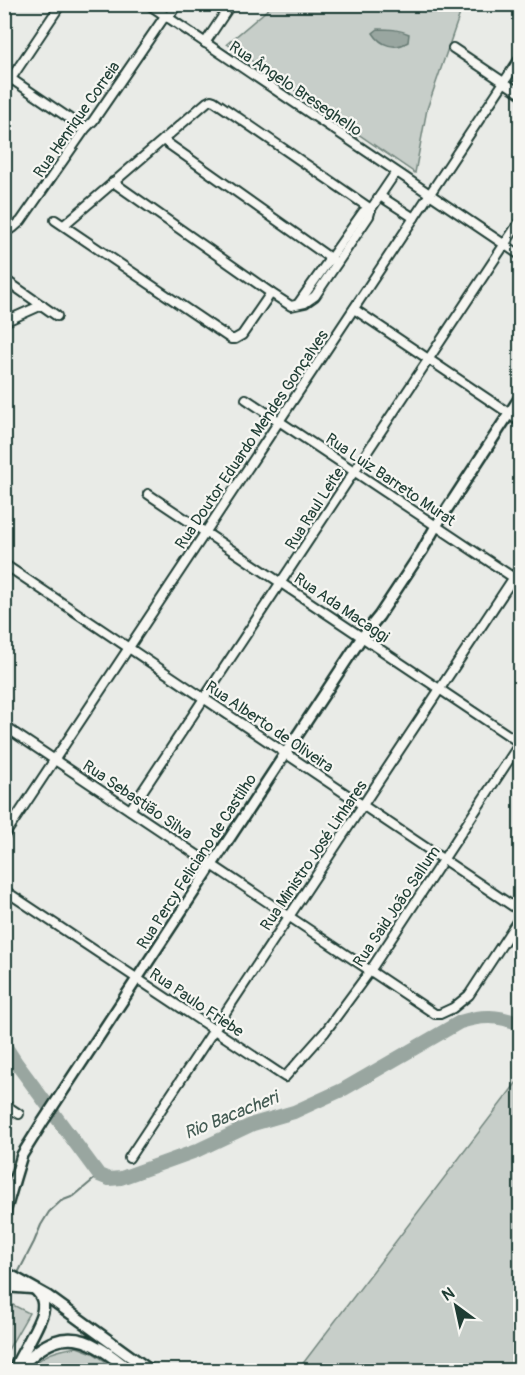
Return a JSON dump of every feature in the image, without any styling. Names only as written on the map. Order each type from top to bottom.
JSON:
[{"type":"main road","points":[[7,1273],[20,1285]]},
{"type":"main road","points":[[4,1286],[20,1285],[57,1302],[149,1371]]},
{"type":"main road","points":[[15,1371],[42,1315],[43,1302],[41,1295],[35,1290]]},
{"type":"main road","points":[[15,1371],[37,1350],[47,1344],[66,1339],[77,1339],[92,1344],[130,1371]]},
{"type":"street","points":[[4,89],[8,77],[61,4]]},
{"type":"street","name":"Rua Ângelo Breseghello","points":[[148,4],[520,255]]},
{"type":"street","name":"Rua Henrique Correia","points":[[4,231],[13,228],[21,221],[177,4]]},
{"type":"street","points":[[205,43],[231,4]]},
{"type":"street","points":[[453,48],[520,93]]},
{"type":"street","name":"Rua Doutor Eduardo Mendes Gonçalves","points":[[4,836],[520,58]]},
{"type":"street","points":[[8,77],[85,129]]},
{"type":"street","points":[[64,225],[211,100],[371,209]]},
{"type":"street","points":[[163,140],[334,260]]},
{"type":"street","points":[[113,182],[271,293],[288,304],[297,305],[334,260],[363,212],[371,209],[396,172]]},
{"type":"street","points":[[380,196],[414,218]]},
{"type":"street","points":[[55,220],[231,339],[242,335],[271,293]]},
{"type":"street","name":"Rua Raul Leite","points":[[130,810],[520,221]]},
{"type":"street","points":[[4,279],[57,316]]},
{"type":"street","points":[[4,322],[42,305]]},
{"type":"street","points":[[354,309],[520,421]]},
{"type":"street","name":"Rua Percy Feliciano de Castilho","points":[[4,1216],[22,1155],[42,1123],[362,637],[380,603],[416,549],[436,526],[520,397]]},
{"type":"street","name":"Rua Luiz Barreto Murat","points":[[246,399],[517,580]]},
{"type":"street","name":"Rua Ada Macaggi","points":[[148,494],[520,743]]},
{"type":"street","name":"Rua Alberto de Oliveira","points":[[4,564],[520,911]]},
{"type":"street","name":"Rua Ministro José Linhares","points":[[129,1158],[440,689],[517,580],[520,568]]},
{"type":"street","name":"Rua Sebastião Silva","points":[[4,726],[435,1014],[446,1012],[465,999],[520,917]]},
{"type":"street","name":"Rua Said João Sallum","points":[[285,1077],[325,1032],[370,971],[520,743]]},
{"type":"street","name":"Rua Paulo Friebe","points":[[4,890],[285,1077]]},
{"type":"street","points":[[4,1104],[19,1114]]},
{"type":"shaded area","points":[[273,5],[463,5],[427,109],[415,173],[227,44]]},
{"type":"shaded area","points":[[378,29],[405,32],[409,34],[408,42],[398,46],[384,44],[373,33]]},
{"type":"shaded area","points":[[520,1078],[520,1370],[298,1370]]},
{"type":"shaded area","points":[[5,1301],[29,1313],[5,1355]]},
{"type":"shaded area","points":[[77,1347],[93,1353],[118,1370],[29,1370],[39,1360],[50,1354]]},
{"type":"waterway","name":"Rio Bacacheri","points":[[4,1044],[99,1175],[109,1179],[121,1178],[196,1151],[253,1124],[294,1112],[344,1089],[460,1022],[490,1017],[520,1024]]},
{"type":"waterway","points":[[17,1275],[49,1212],[61,1201],[74,1196],[99,1175]]}]
